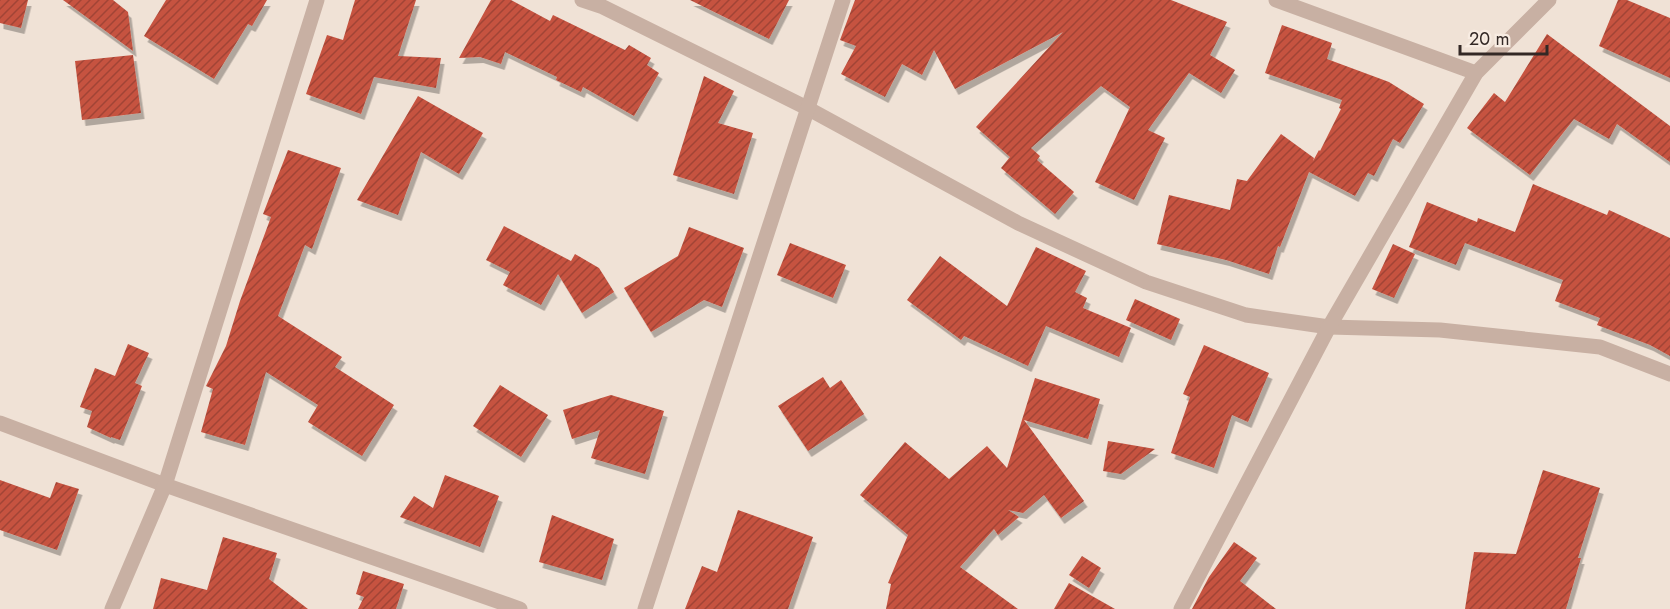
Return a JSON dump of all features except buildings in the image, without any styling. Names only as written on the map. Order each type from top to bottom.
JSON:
[{"type":"street","points":[[112,609],[165,485],[317,0]]},
{"type":"street","points":[[582,0],[603,6],[807,108],[1018,223],[1146,282],[1246,315],[1329,327],[1440,330],[1600,347],[1670,374]]},
{"type":"street","points":[[645,609],[843,0]]},
{"type":"street","points":[[1276,0],[1476,73]]},
{"type":"street","points":[[1181,609],[1329,327],[1476,73],[1549,0]]},
{"type":"street","points":[[0,423],[165,485],[520,609]]}]
